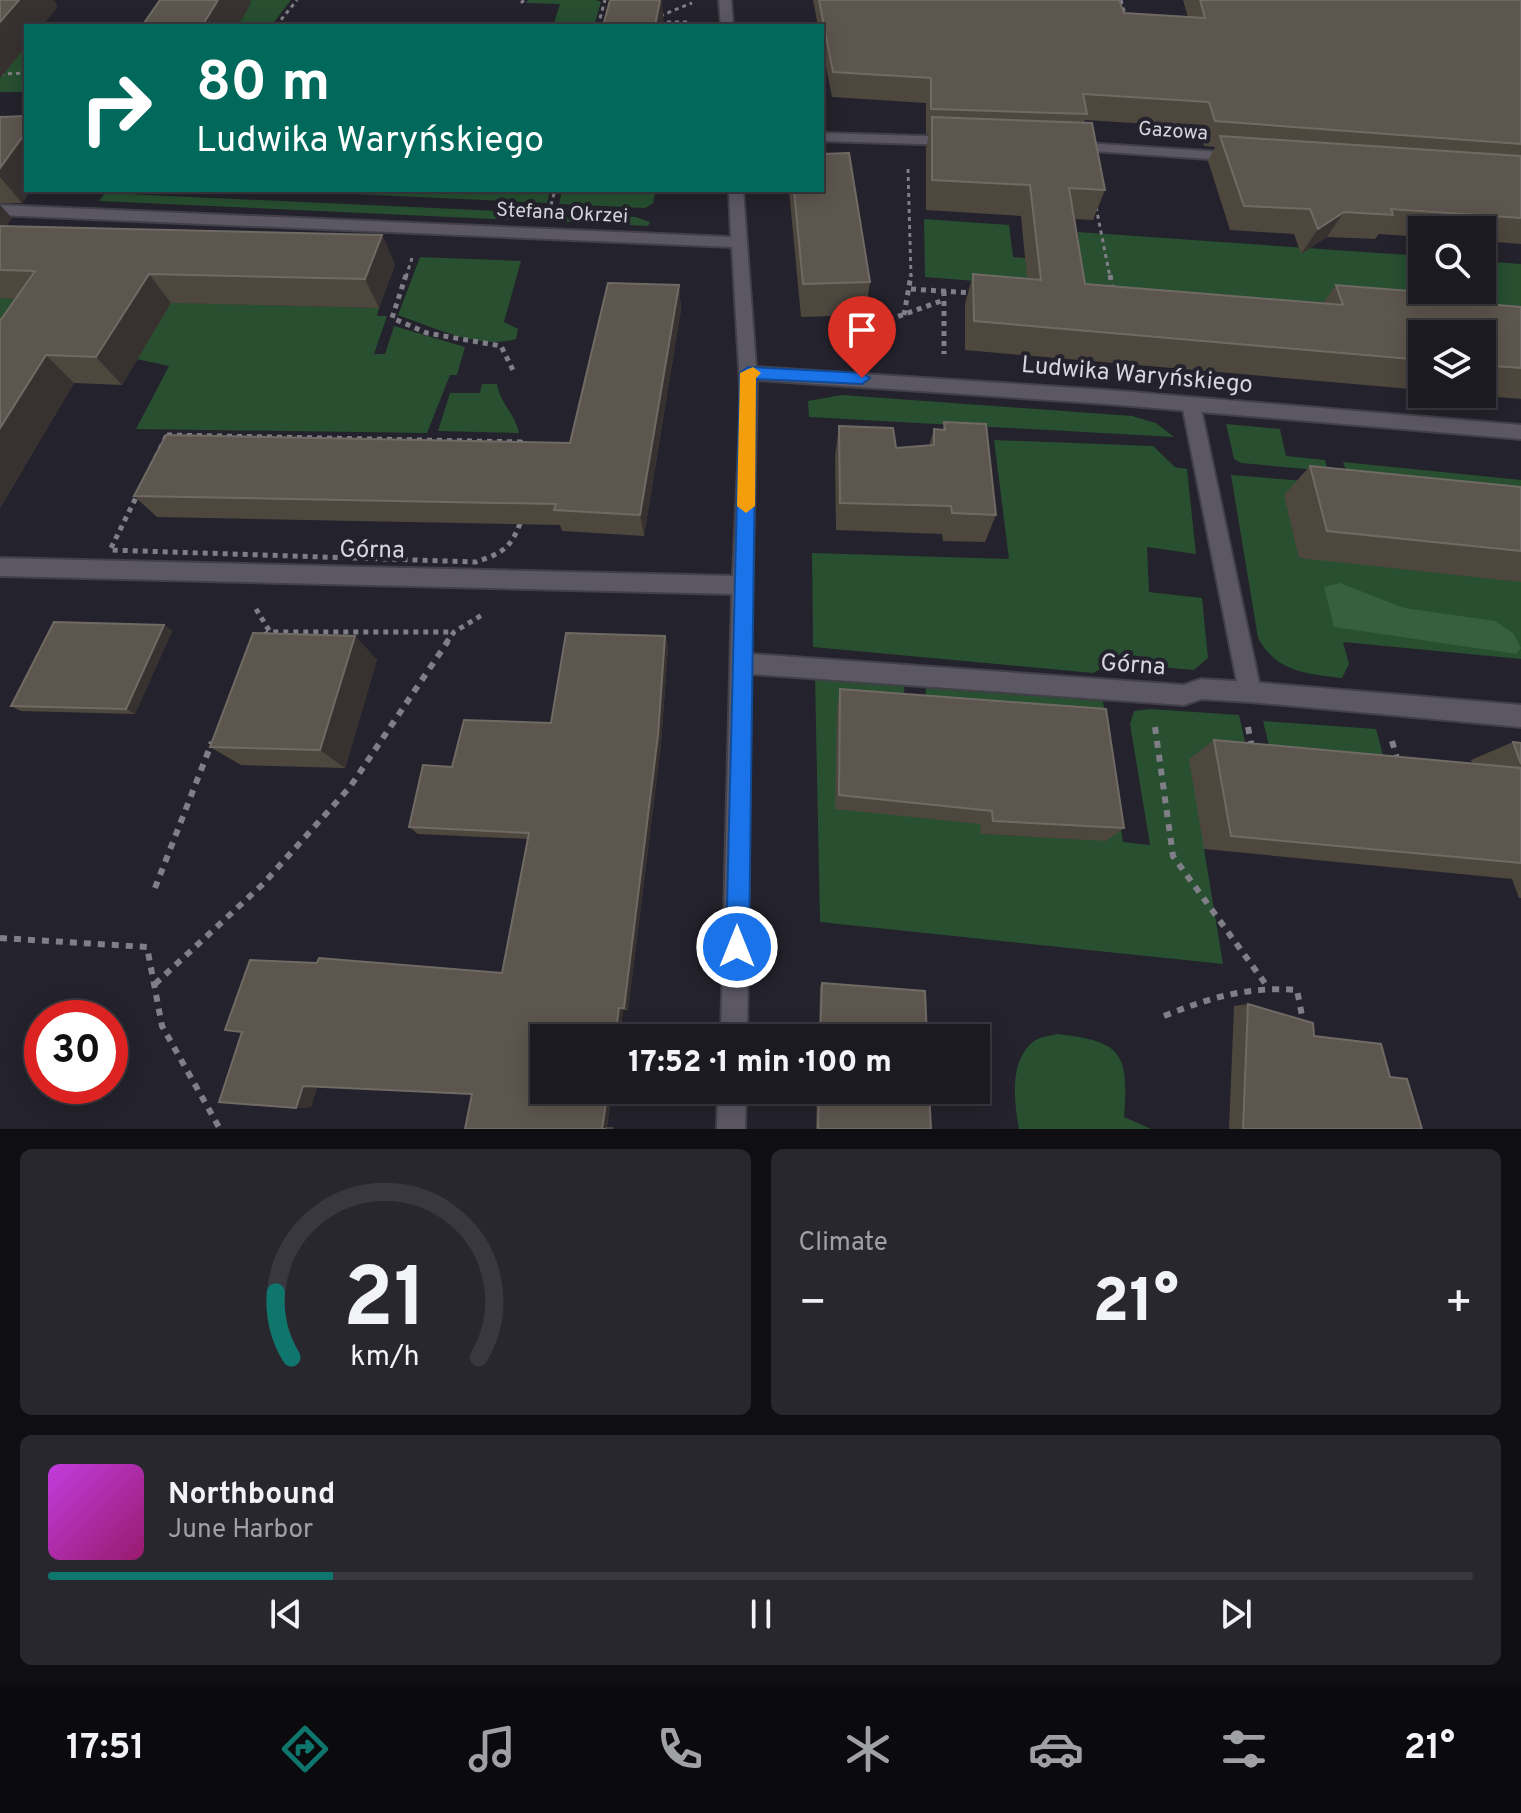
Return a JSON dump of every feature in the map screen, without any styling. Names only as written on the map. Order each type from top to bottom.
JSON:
[{"type":"street","points":[[725,0],[727,24]]},
{"type":"street","points":[[824,137],[977,142]]},
{"type":"street","name":"Gazowa","points":[[1049,145],[1248,157]]},
{"type":"street","points":[[734,1024],[748,373],[736,192]]},
{"type":"street","name":"Stefana Okrzei","points":[[0,210],[738,242]]},
{"type":"street","name":"Ludwika Waryńskiego","points":[[748,373],[1191,404],[1521,432]]},
{"type":"street","points":[[1191,404],[1250,692]]},
{"type":"street","name":"Górna","points":[[0,567],[743,585]]},
{"type":"street","name":"Górna","points":[[740,663],[1184,695],[1201,689],[1250,692],[1521,716]]},
{"type":"street","points":[[731,1129],[732,1104]]},
{"type":"path","points":[[278,24],[297,0]]},
{"type":"path","points":[[599,24],[605,0]]},
{"type":"path","points":[[1121,0],[1129,29]]},
{"type":"path","points":[[656,17],[692,3]]},
{"type":"path","points":[[644,22],[690,22]]},
{"type":"path","points":[[0,74],[24,73]]},
{"type":"path","points":[[904,315],[911,289],[908,163]]},
{"type":"path","points":[[1097,204],[1098,228],[1116,304]]},
{"type":"path","points":[[414,253],[392,318],[427,333],[501,346],[513,370]]},
{"type":"path","points":[[911,289],[976,294]]},
{"type":"path","points":[[944,291],[944,358]]},
{"type":"path","points":[[857,351],[861,343],[891,319],[944,300]]},
{"type":"path","points":[[127,517],[167,435],[521,442],[528,447],[531,462],[512,539],[500,552],[476,562],[293,558]]},
{"type":"path","points":[[155,984],[263,884],[350,787],[454,632],[494,608]]},
{"type":"path","points":[[252,642],[270,632],[454,632]]},
{"type":"path","points":[[1184,695],[1154,724],[1173,856],[1267,986]]},
{"type":"path","points":[[155,888],[218,729]]},
{"type":"path","points":[[0,938],[147,947],[162,1026],[220,1129]]},
{"type":"path","points":[[1164,1016],[1224,991],[1267,986],[1297,990],[1308,1042]]},
{"type":"green space","points":[[223,0],[291,0],[273,24],[237,24]]},
{"type":"green space","points":[[528,0],[601,2],[595,24],[554,24],[560,4],[526,3]]},
{"type":"green space","points":[[24,31],[24,92],[0,92],[0,32]]},
{"type":"green space","points":[[312,192],[550,192],[547,203]]},
{"type":"green space","points":[[562,192],[656,192],[653,203],[645,208],[559,204]]},
{"type":"green space","points":[[105,193],[542,213],[540,221],[99,201]]},
{"type":"green space","points":[[555,214],[636,217],[650,222],[648,226],[552,221]]},
{"type":"green space","points":[[924,219],[1009,225],[1013,257],[1080,263],[1078,232],[1408,255],[1408,304],[1496,304],[1496,262],[1521,264],[1521,325],[1496,323],[1496,320],[1459,320],[925,277]]},
{"type":"green space","points":[[420,257],[521,261],[504,322],[518,329],[516,339],[487,342],[472,339],[398,315]]},
{"type":"green space","points":[[0,298],[379,308],[377,316],[387,316],[374,354],[385,354],[394,326],[465,347],[457,375],[450,375],[427,433],[136,429],[169,366],[0,330]]},
{"type":"green space","points":[[482,384],[497,384],[519,433],[438,431],[450,393],[480,393]]},
{"type":"green space","points":[[842,395],[1132,416],[1156,423],[1174,437],[809,417],[808,401]]},
{"type":"green space","points":[[1226,424],[1280,429],[1286,456],[1325,460],[1328,471],[1241,463],[1234,459]]},
{"type":"green space","points":[[994,440],[1153,446],[1175,467],[1187,469],[1196,554],[1147,547],[1149,592],[1202,598],[1208,658],[1194,670],[1112,663],[1093,673],[813,647],[812,553],[1009,559]]},
{"type":"green space","points":[[1343,462],[1521,480],[1521,489],[1347,473]]},
{"type":"green space","points":[[1231,475],[1330,483],[1521,582],[1521,659],[1343,642],[1349,664],[1342,678],[1305,673],[1284,665],[1265,649],[1258,638]]},
{"type":"green space","points":[[1340,583],[1404,608],[1495,621],[1513,633],[1521,648],[1516,654],[1334,627],[1324,587]]},
{"type":"green space","points":[[815,677],[904,683],[905,712],[980,824],[982,834],[1106,840],[925,716],[926,688],[1103,701],[1123,842],[1150,845],[1130,724],[1134,711],[1151,709],[1239,715],[1250,764],[1204,849],[1223,964],[820,922]]},
{"type":"green space","points":[[1263,721],[1376,729],[1389,777],[1274,767]]},
{"type":"green space","points":[[1057,1034],[1096,1041],[1117,1054],[1125,1078],[1124,1117],[1151,1129],[1019,1129],[1015,1082],[1020,1060],[1035,1040]]},
{"type":"building","points":[[0,0],[19,0],[0,22]]},
{"type":"building","points":[[160,0],[218,0],[203,24],[143,24]]},
{"type":"building","points":[[610,0],[660,0],[655,24],[604,24]]},
{"type":"building","points":[[819,0],[1119,0],[1124,13],[1205,18],[1200,0],[1521,0],[1521,144],[1215,121],[1209,102],[1083,94],[1087,114],[931,109],[931,78],[833,72]]},
{"type":"building","points":[[24,116],[24,135],[0,168],[0,117]]},
{"type":"building","points":[[932,117],[1092,123],[1105,190],[1069,188],[1085,284],[1343,305],[1336,285],[1408,291],[1408,304],[1521,307],[1521,368],[1496,366],[1496,320],[1408,320],[1408,359],[974,321],[973,274],[1041,280],[1030,185],[932,180]]},
{"type":"building","points":[[1220,136],[1521,156],[1521,218],[1391,209],[1393,215],[1344,212],[1318,229],[1310,209],[1244,206]]},
{"type":"building","points":[[849,153],[870,282],[803,284],[794,192],[824,192],[824,154]]},
{"type":"building","points":[[0,226],[382,235],[365,279],[149,274],[96,357],[46,355],[0,428],[0,321],[35,271],[0,270]]},
{"type":"building","points":[[608,283],[679,285],[640,515],[554,510],[556,504],[134,496],[166,435],[570,443]]},
{"type":"building","points":[[944,422],[986,424],[996,515],[952,513],[951,506],[840,503],[839,426],[893,428],[896,448],[934,445],[934,429],[945,430]]},
{"type":"building","points":[[1310,466],[1521,487],[1521,551],[1327,531]]},
{"type":"building","points":[[54,622],[164,625],[126,709],[11,706]]},
{"type":"building","points":[[253,633],[355,636],[320,750],[210,747]]},
{"type":"building","points":[[566,633],[665,636],[658,735],[624,1008],[619,1008],[617,1024],[530,1024],[530,1104],[606,1104],[602,1129],[465,1129],[472,1094],[303,1086],[296,1108],[219,1102],[242,1032],[225,1030],[250,960],[317,963],[319,958],[502,973],[529,833],[409,827],[423,765],[452,767],[464,720],[551,723]]},
{"type":"building","points":[[840,689],[1106,709],[1124,828],[993,821],[992,811],[839,795]]},
{"type":"building","points":[[1214,740],[1521,768],[1521,863],[1231,836]]},
{"type":"building","points":[[1513,742],[1521,743],[1521,764]]},
{"type":"building","points":[[822,983],[925,991],[926,1024],[821,1024]]},
{"type":"building","points":[[1248,1004],[1313,1023],[1314,1036],[1381,1044],[1390,1077],[1407,1079],[1422,1129],[1243,1129]]},
{"type":"building","points":[[819,1104],[930,1104],[931,1129],[818,1129]]},
{"type":"slow traffic","points":[[746,506],[750,401],[748,373],[753,373]]},
{"type":"route","points":[[737,947],[739,692],[750,401],[748,373],[862,378]]}]
